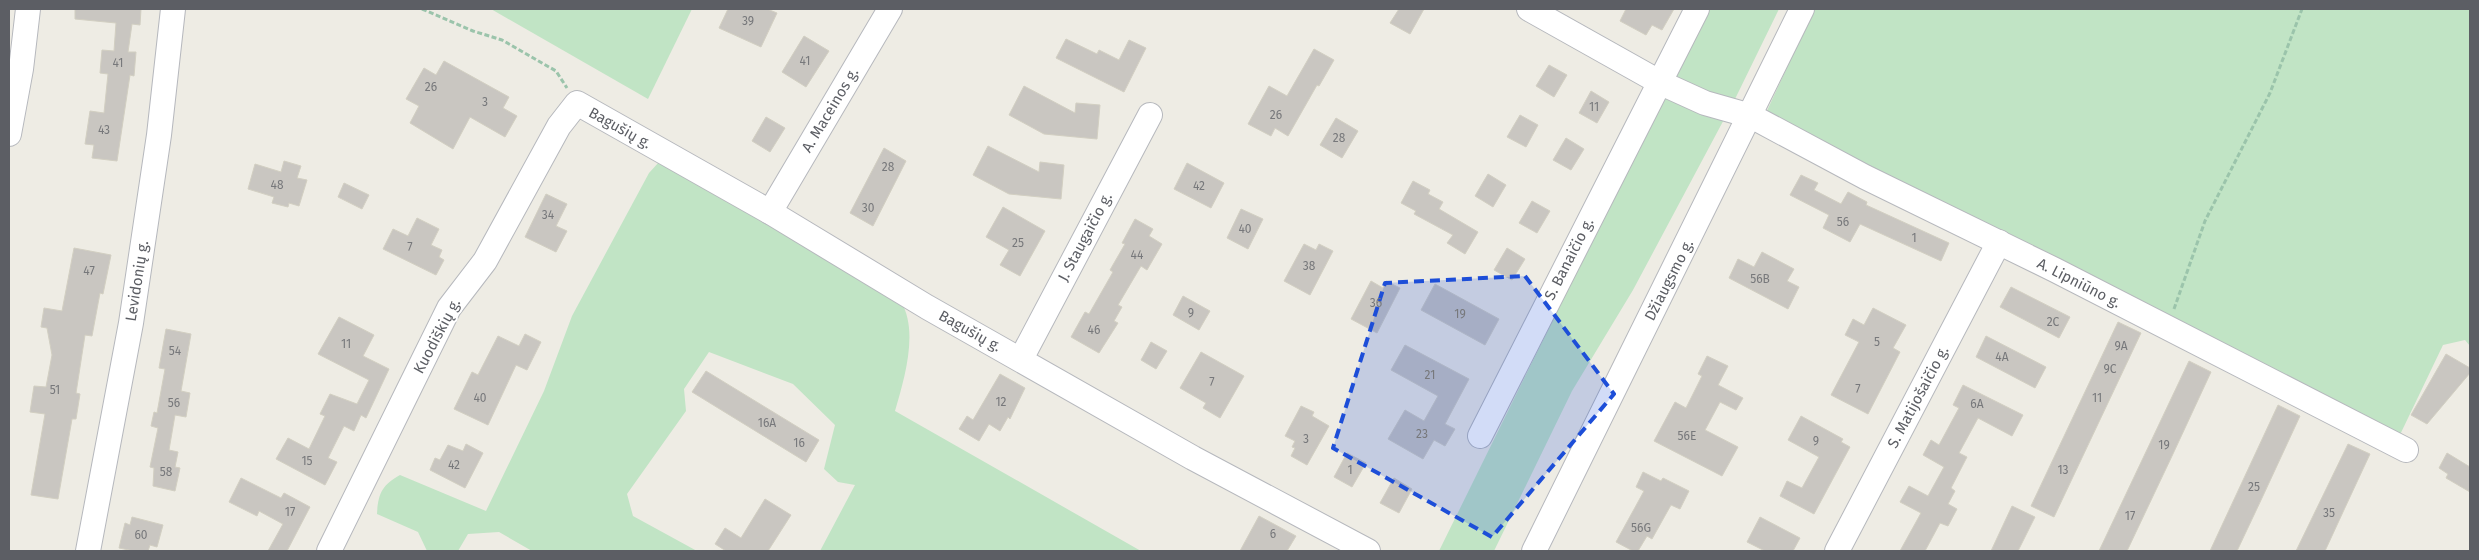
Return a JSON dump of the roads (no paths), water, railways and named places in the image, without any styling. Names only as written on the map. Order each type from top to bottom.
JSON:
[{"type":"street","points":[[9,134],[15,65],[28,9]]},
{"type":"street","name":"Levidonių g.","points":[[88,551],[131,322],[158,135],[173,9]]},
{"type":"street","points":[[1529,9],[1661,82],[1705,103],[1751,116]]},
{"type":"street","name":"S. Banaičio g.","points":[[1480,436],[1697,9]]},
{"type":"street","name":"Džiaugsmo g.","points":[[1534,551],[1751,116],[1802,9]]},
{"type":"street","name":"A. Maceinos g.","points":[[770,212],[882,11]]},
{"type":"street","name":"Bagušių g.","points":[[576,103],[770,212],[927,307],[1193,458],[1368,551]]},
{"type":"street","name":"Kuodiškių g.","points":[[329,551],[449,308],[485,261],[559,126],[576,103]]},
{"type":"street","name":"J. Staugaičio g.","points":[[1021,359],[1150,115]]},
{"type":"street","name":"A. Lipniūno g.","points":[[1751,116],[1865,177],[1999,242],[2406,450]]},
{"type":"street","name":"S. Matijošaičio g.","points":[[1837,551],[1999,242]]}]
